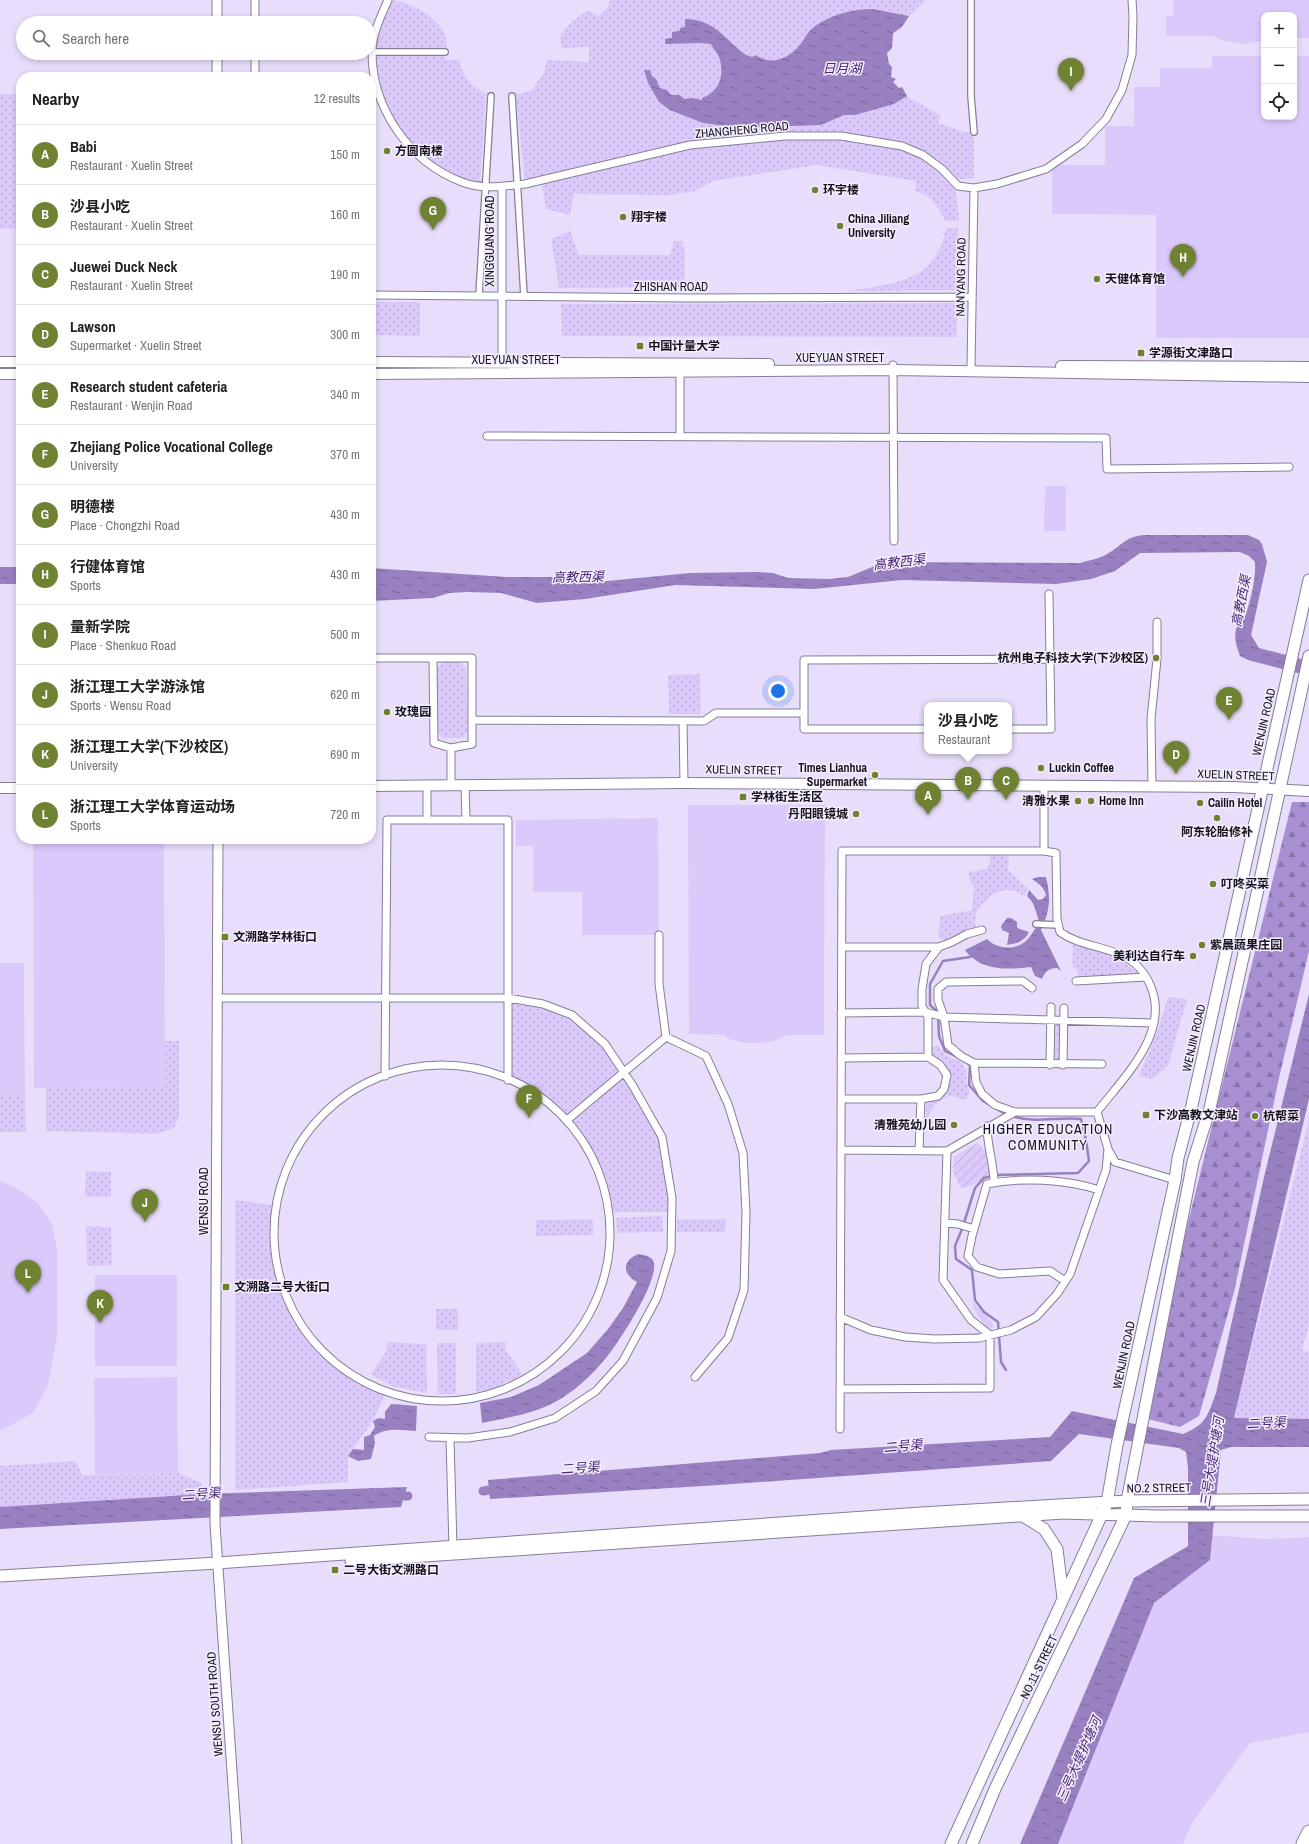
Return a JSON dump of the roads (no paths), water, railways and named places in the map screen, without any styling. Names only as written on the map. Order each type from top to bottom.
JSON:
[{"type":"highway","points":[[1303,1844],[1309,1832]]},
{"type":"main road","points":[[0,362],[16,362]]},
{"type":"main road","name":"XUEYUAN STREET","points":[[376,362],[502,362],[680,368]]},
{"type":"main road","name":"XUEYUAN STREET","points":[[893,368],[971,366],[1309,367]]},
{"type":"main road","name":"XUEYUAN STREET","points":[[376,374],[680,368],[893,368],[1309,377]]},
{"type":"main road","points":[[0,374],[16,374]]},
{"type":"main road","name":"WENJIN ROAD","points":[[1104,1508],[1175,1180],[1178,1158],[1192,1105],[1309,580]]},
{"type":"main road","points":[[1127,1500],[1193,1162],[1210,1108],[1309,656]]},
{"type":"main road","name":"XUELIN STREET","points":[[376,786],[684,782],[1262,788],[1309,791]]},
{"type":"main road","points":[[0,788],[16,788]]},
{"type":"main road","name":"NO.2 STREET","points":[[1104,1508],[1127,1500],[1309,1499]]},
{"type":"main road","name":"NO.11 STREET","points":[[972,1844],[995,1789],[1126,1515],[1127,1500]]},
{"type":"main road","points":[[0,1576],[494,1552],[1022,1516],[1104,1508]]},
{"type":"main road","points":[[0,1582],[921,1513],[1104,1508],[1126,1515],[1309,1516]]},
{"type":"main road","name":"NO.11 STREET","points":[[951,1844],[1104,1508]]},
{"type":"main road","points":[[1022,1516],[1044,1529],[1057,1549],[1063,1599]]},
{"type":"street","points":[[217,0],[217,16]]},
{"type":"street","points":[[255,0],[255,16]]},
{"type":"street","name":"ZHANGHENG ROAD","points":[[376,29],[388,0]]},
{"type":"street","points":[[971,0],[971,96],[974,132]]},
{"type":"street","points":[[974,188],[997,184],[1046,169],[1082,144],[1106,119],[1122,90],[1132,55],[1132,0]]},
{"type":"street","points":[[376,52],[445,52]]},
{"type":"street","points":[[217,60],[217,72]]},
{"type":"street","points":[[255,60],[255,72]]},
{"type":"street","name":"ZHANGHENG ROAD","points":[[371,60],[373,72]]},
{"type":"street","name":"ZHANGHENG ROAD","points":[[376,87],[391,124],[417,154],[437,170],[463,183],[502,187],[518,185],[690,145],[786,136],[841,136],[902,146],[923,155],[942,169],[958,186],[974,188]]},
{"type":"street","points":[[479,295],[491,96]]},
{"type":"street","points":[[512,96],[524,296]]},
{"type":"street","name":"XINGGUANG ROAD","points":[[502,187],[502,362]]},
{"type":"street","name":"NANYANG ROAD","points":[[971,366],[974,188]]},
{"type":"street","name":"ZHISHAN ROAD","points":[[376,295],[690,298],[972,297]]},
{"type":"street","points":[[680,368],[680,436]]},
{"type":"street","points":[[893,368],[894,541]]},
{"type":"street","points":[[487,436],[1106,438],[1107,469],[1289,467]]},
{"type":"street","points":[[1012,729],[1051,729],[1049,594]]},
{"type":"street","points":[[1152,787],[1151,719],[1158,659],[1158,622]]},
{"type":"street","points":[[376,658],[433,658],[472,658],[472,744],[451,748],[434,743],[433,658]]},
{"type":"street","points":[[924,729],[804,730],[804,660],[1050,659]]},
{"type":"street","points":[[472,720],[704,721],[716,713],[804,713]]},
{"type":"street","points":[[683,721],[684,782]]},
{"type":"street","points":[[451,748],[451,786]]},
{"type":"street","points":[[465,785],[466,820]]},
{"type":"street","points":[[427,786],[427,820]]},
{"type":"street","points":[[1044,786],[1044,851]]},
{"type":"street","points":[[385,1076],[386,820],[508,820],[508,1080]]},
{"type":"street","name":"WENSU ROAD","points":[[217,1566],[215,1489],[218,844]]},
{"type":"street","points":[[840,1429],[842,851],[1044,851],[1056,853],[1058,925],[1060,932],[1068,938],[1124,956],[1139,967],[1146,976],[1156,998],[1154,1023],[1150,1037],[1140,1056],[1097,1112]]},
{"type":"street","points":[[1036,924],[1058,925]]},
{"type":"street","points":[[842,946],[939,947],[967,934],[982,930]]},
{"type":"street","points":[[659,935],[659,984],[666,1037]]},
{"type":"street","points":[[928,1057],[928,1017],[922,1006],[922,989],[926,964],[939,947]]},
{"type":"street","points":[[1076,981],[1146,976]]},
{"type":"street","points":[[1032,988],[1023,981],[946,982],[938,989],[938,1000],[944,1017],[948,1045],[961,1056],[974,1063],[1050,1065],[1102,1064]]},
{"type":"street","points":[[218,998],[508,998],[543,1004],[572,1016],[605,1044],[624,1072],[662,1137],[672,1198],[671,1251],[657,1298],[623,1361],[596,1391],[555,1418],[510,1432],[450,1439],[429,1437]]},
{"type":"street","points":[[1050,1065],[1051,1006]]},
{"type":"street","points":[[1063,1065],[1064,1008]]},
{"type":"street","points":[[841,1013],[925,1012],[944,1017],[1154,1023]]},
{"type":"street","points":[[567,1120],[666,1037]]},
{"type":"street","points":[[666,1037],[706,1056],[728,1104],[743,1154],[746,1213],[744,1290],[728,1338],[695,1377]]},
{"type":"street","points":[[841,1058],[928,1057],[940,1065],[947,1075],[944,1089],[938,1096],[921,1099],[842,1099]]},
{"type":"street","points":[[974,1063],[976,1082],[982,1094],[995,1105],[1015,1112],[1097,1112]]},
{"type":"street","points":[[440,1065],[487,1071],[530,1090],[567,1120],[593,1158],[608,1203],[610,1250],[599,1295],[576,1336],[542,1369],[500,1391],[465,1399],[432,1401],[386,1392],[344,1370],[310,1338],[286,1298],[274,1252],[275,1205],[289,1161],[315,1122],[351,1091],[385,1076],[394,1072],[440,1065]]},
{"type":"street","points":[[919,1150],[921,1099]]},
{"type":"street","points":[[841,1150],[947,1150],[987,1126],[1004,1119],[1015,1112]]},
{"type":"street","points":[[1097,1112],[1108,1149],[1115,1162],[1175,1180]]},
{"type":"street","points":[[987,1126],[987,1138],[994,1172],[994,1182]]},
{"type":"street","points":[[840,1317],[871,1330],[905,1337],[942,1339],[979,1338],[1005,1332],[1036,1317],[1057,1294],[1070,1274],[1106,1170],[1108,1149]]},
{"type":"street","points":[[947,1150],[943,1280],[971,1320],[992,1335]]},
{"type":"street","points":[[1065,1281],[1050,1271],[999,1274],[977,1267],[968,1256],[972,1228],[987,1184],[1003,1181],[1079,1183],[1099,1190]]},
{"type":"street","points":[[945,1223],[959,1224],[972,1228]]},
{"type":"street","points":[[840,1389],[990,1388],[992,1335]]},
{"type":"street","points":[[450,1439],[452,1547]]},
{"type":"street","name":"WENSU SOUTH ROAD","points":[[217,1566],[237,1844]]},
{"type":"water","name":"日月湖","points":[[872,9],[909,16],[902,27],[893,33],[892,48],[887,53],[889,64],[892,67],[891,77],[896,79],[893,82],[899,88],[902,87],[907,96],[894,104],[855,115],[844,115],[821,125],[761,127],[703,123],[670,110],[659,102],[648,83],[644,70],[650,70],[652,76],[657,80],[660,88],[667,90],[671,95],[679,95],[685,99],[692,98],[702,100],[702,98],[717,87],[720,82],[721,63],[711,44],[665,44],[665,39],[672,38],[672,32],[680,31],[680,28],[685,27],[685,19],[704,22],[712,26],[746,55],[752,57],[756,55],[767,60],[779,60],[795,51],[812,29],[827,19],[857,10]]},
{"type":"water","points":[[1248,535],[1259,540],[1262,544],[1267,562],[1251,635],[1259,648],[1309,661],[1309,676],[1248,660],[1240,656],[1235,635],[1239,623],[1245,617],[1250,602],[1255,575],[1255,562],[1249,556],[1240,552],[1140,553],[1115,571],[1091,579],[1056,584],[902,580],[814,589],[675,585],[585,599],[537,603],[501,593],[468,592],[449,593],[433,598],[376,601],[376,568],[507,577],[551,577],[570,581],[597,582],[690,573],[757,572],[773,573],[788,578],[829,579],[848,577],[877,565],[895,562],[1080,563],[1104,556],[1128,540],[1137,536]]},
{"type":"water","points":[[0,567],[16,567],[16,584],[0,584]]},
{"type":"water","points":[[1046,877],[1049,891],[1048,910],[1041,930],[1061,971],[1057,968],[1049,970],[1042,979],[1035,976],[1031,967],[1013,969],[995,968],[978,962],[971,957],[965,950],[987,939],[996,945],[1006,948],[1021,944],[1028,939],[1039,922],[1034,905],[1027,896],[1029,890],[1038,900],[1043,899],[1046,895],[1042,887],[1032,879]]},
{"type":"water","points":[[1007,918],[1011,918],[1017,922],[1017,928],[1029,932],[1020,942],[1007,945],[1009,933],[1002,930],[1001,926]]},
{"type":"water","name":"三号大堤护塘河","points":[[1309,994],[1309,1099],[1234,1418],[1309,1419],[1309,1447],[1231,1447],[1221,1450],[1210,1560],[1154,1603],[1058,1844],[1020,1844],[1134,1578],[1188,1546],[1188,1468],[1186,1452],[1179,1448],[1079,1434],[1051,1461],[719,1485],[490,1499],[488,1480],[820,1453],[831,1450],[1050,1437],[1072,1411],[1183,1434],[1197,1427],[1202,1423],[1208,1413],[1216,1393],[1264,1177]]},
{"type":"water","points":[[638,1254],[652,1259],[654,1267],[652,1279],[629,1325],[612,1351],[595,1371],[569,1393],[547,1406],[519,1415],[482,1423],[480,1403],[511,1397],[539,1385],[587,1353],[608,1329],[623,1308],[637,1282],[632,1279],[626,1268],[629,1260]]},
{"type":"water","points":[[391,1404],[417,1406],[416,1431],[384,1431],[374,1436],[375,1443],[371,1459],[358,1461],[348,1456],[353,1449],[364,1450],[364,1437],[370,1435],[375,1427],[373,1421],[378,1418],[385,1419],[385,1412]]},
{"type":"water","points":[[407,1487],[401,1507],[0,1529],[0,1507],[202,1494]]},
{"type":"waterway","points":[[961,1059],[945,1051],[939,1036],[938,1012],[930,1005],[930,984],[943,961],[970,957]]},
{"type":"waterway","points":[[967,1063],[970,1065],[969,1085],[983,1101],[1007,1115]]},
{"type":"waterway","points":[[1006,1370],[1001,1362],[998,1322],[984,1312],[975,1300],[972,1270],[956,1259],[955,1246],[975,1188],[984,1178],[995,1175],[1078,1173],[1089,1161],[1081,1119],[1064,1118],[1037,1120],[1012,1116]]},
{"type":"waterway","name":"二号渠","points":[[483,1491],[489,1490]]},
{"type":"place","name":"量新学院","points":[[1071,91]]},
{"type":"place","name":"方圆南楼","points":[[387,151]]},
{"type":"place","name":"环宇楼","points":[[815,190]]},
{"type":"place","name":"翔宇楼","points":[[623,217]]},
{"type":"place","name":"China Jiliang University","points":[[840,226]]},
{"type":"place","name":"明德楼","points":[[433,230]]},
{"type":"place","name":"行健体育馆","points":[[1183,277]]},
{"type":"place","name":"天健体育馆","points":[[1097,279]]},
{"type":"place","name":"中国计量大学","points":[[640,346]]},
{"type":"place","name":"学源街文津路口","points":[[1141,353]]},
{"type":"place","name":"杭州电子科技大学(下沙校区)","points":[[1156,658]]},
{"type":"place","name":"玫瑰园","points":[[387,712]]},
{"type":"place","name":"Research student cafeteria","points":[[1229,720]]},
{"type":"place","name":"Luckin Coffee","points":[[1041,768]]},
{"type":"place","name":"Lawson","points":[[1176,774]]},
{"type":"place","name":"Times Lianhua Supermarket","points":[[875,775]]},
{"type":"place","name":"学林街生活区","points":[[743,797]]},
{"type":"place","name":"沙县小吃","points":[[968,800]]},
{"type":"place","name":"Juewei Duck Neck","points":[[1006,800]]},
{"type":"place","name":"清雅水果","points":[[1078,801]]},
{"type":"place","name":"Home Inn","points":[[1091,801]]},
{"type":"place","name":"Cailin Hotel","points":[[1200,803]]},
{"type":"place","name":"丹阳眼镜城","points":[[856,814]]},
{"type":"place","name":"Babi","points":[[928,815]]},
{"type":"place","name":"阿东轮胎修补","points":[[1217,818]]},
{"type":"place","name":"叮咚买菜","points":[[1213,884]]},
{"type":"place","name":"文溯路学林街口","points":[[225,937]]},
{"type":"place","name":"紫晨蔬果庄园","points":[[1202,945]]},
{"type":"place","name":"美利达自行车","points":[[1193,956]]},
{"type":"place","name":"下沙高教文津站","points":[[1146,1115]]},
{"type":"place","name":"杭帮菜","points":[[1255,1116]]},
{"type":"place","name":"Zhejiang Police Vocational College","points":[[529,1118]]},
{"type":"place","name":"清雅苑幼儿园","points":[[954,1125]]},
{"type":"place","name":"浙江理工大学游泳馆","points":[[145,1222]]},
{"type":"place","name":"文溯路二号大街口","points":[[226,1287]]},
{"type":"place","name":"浙江理工大学体育运动场","points":[[28,1293]]},
{"type":"place","name":"浙江理工大学(下沙校区)","points":[[100,1323]]},
{"type":"place","name":"二号大街文溯路口","points":[[335,1570]]},
{"type":"district","name":"HIGHER EDUCATION COMMUNITY","points":[[1048,1138]]},
{"type":"water label","name":"高教西渠","points":[[899,562]]},
{"type":"water label","name":"高教西渠","points":[[578,577]]},
{"type":"water label","name":"高教西渠","points":[[1241,601]]}]
